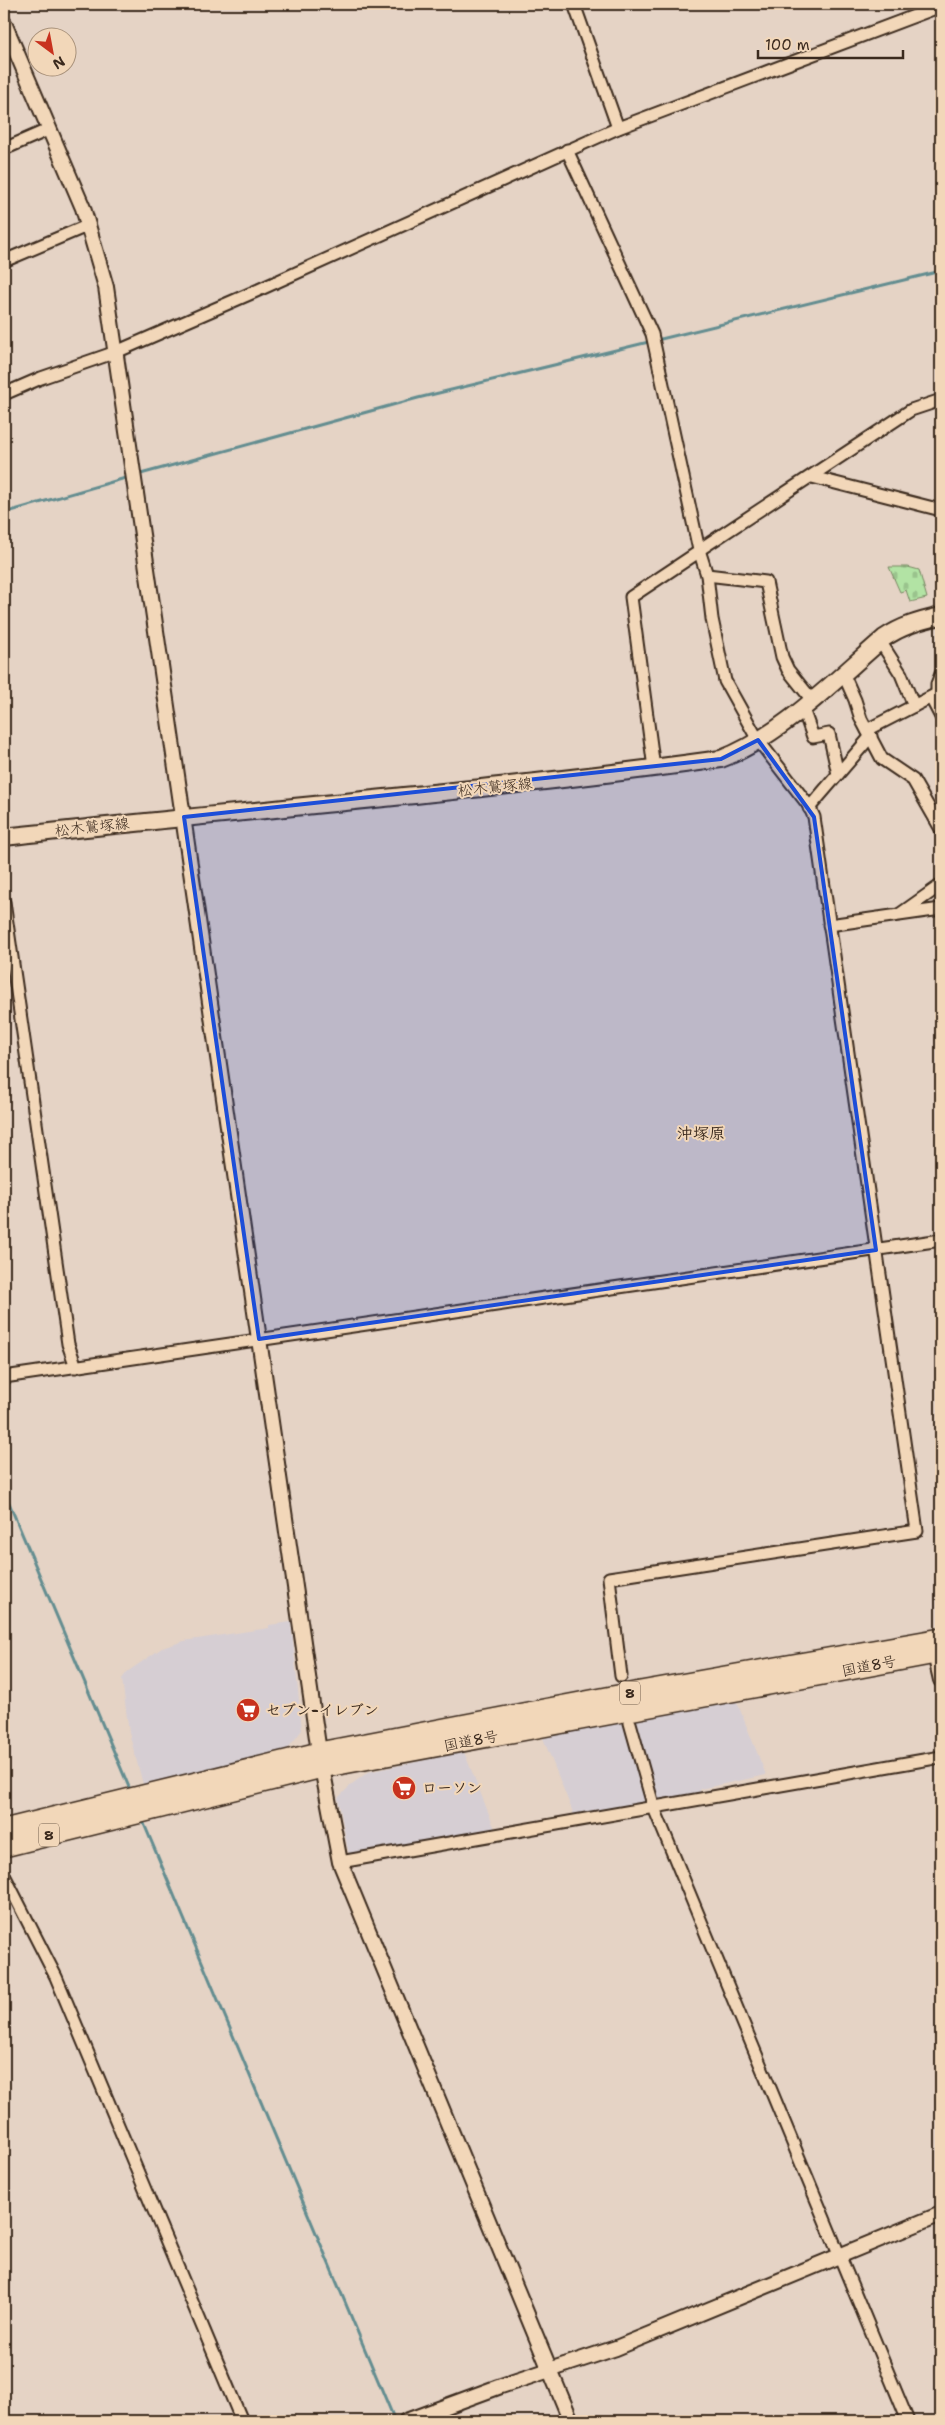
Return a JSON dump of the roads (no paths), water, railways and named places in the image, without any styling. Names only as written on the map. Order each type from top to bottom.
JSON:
[{"type":"highway","name":"国道8号","points":[[4,1829],[91,1816],[168,1799],[321,1760],[939,1648]]},
{"type":"highway","name":"国道8号","points":[[4,1847],[91,1816]]},
{"type":"main road","name":"松木鷲塚線","points":[[4,837],[184,817],[494,787],[721,759],[740,752],[807,705],[880,641],[898,628],[916,621],[941,616]]},
{"type":"street","points":[[574,4],[618,128]]},
{"type":"street","points":[[4,394],[41,378],[116,352],[376,238],[618,128],[941,6]]},
{"type":"street","points":[[4,23],[89,224],[102,270],[116,352],[321,1760],[340,1862],[571,2421]]},
{"type":"street","points":[[4,150],[50,129]]},
{"type":"street","points":[[568,150],[652,334],[707,575],[712,618],[725,681],[758,740],[809,808],[816,828],[917,1532],[609,1578],[621,1676]]},
{"type":"street","points":[[4,261],[89,224]]},
{"type":"street","points":[[654,768],[630,597],[911,410],[941,400]]},
{"type":"street","points":[[812,477],[941,510]]},
{"type":"street","points":[[707,575],[766,582],[782,657],[807,705],[813,737],[829,734],[838,774]]},
{"type":"street","points":[[880,641],[901,674],[914,706]]},
{"type":"street","points":[[843,673],[861,718],[882,759],[913,780],[941,829]]},
{"type":"street","points":[[941,674],[937,684],[936,695],[941,717]]},
{"type":"street","points":[[809,808],[869,733],[936,695]]},
{"type":"street","points":[[900,914],[941,885]]},
{"type":"street","points":[[4,902],[68,1344],[76,1366]]},
{"type":"street","points":[[829,925],[941,909]]},
{"type":"street","points":[[4,1377],[941,1240]]},
{"type":"street","points":[[939,1648],[941,1680]]},
{"type":"street","points":[[630,1723],[654,1808],[908,2421]]},
{"type":"street","points":[[340,1862],[941,1757]]},
{"type":"street","points":[[4,1875],[56,1976],[242,2421]]},
{"type":"street","points":[[411,2419],[500,2386],[616,2348],[696,2317],[941,2214]]},
{"type":"waterway","points":[[137,475],[418,398],[941,271]]},
{"type":"waterway","points":[[4,513],[129,477]]},
{"type":"waterway","points":[[4,1491],[131,1792]]},
{"type":"waterway","points":[[142,1819],[395,2421]]},
{"type":"place","name":"セブン-イレブン","points":[[248,1710]]},
{"type":"place","name":"ローソン","points":[[404,1788]]},
{"type":"district","name":"沖塚原","points":[[701,1133]]}]
